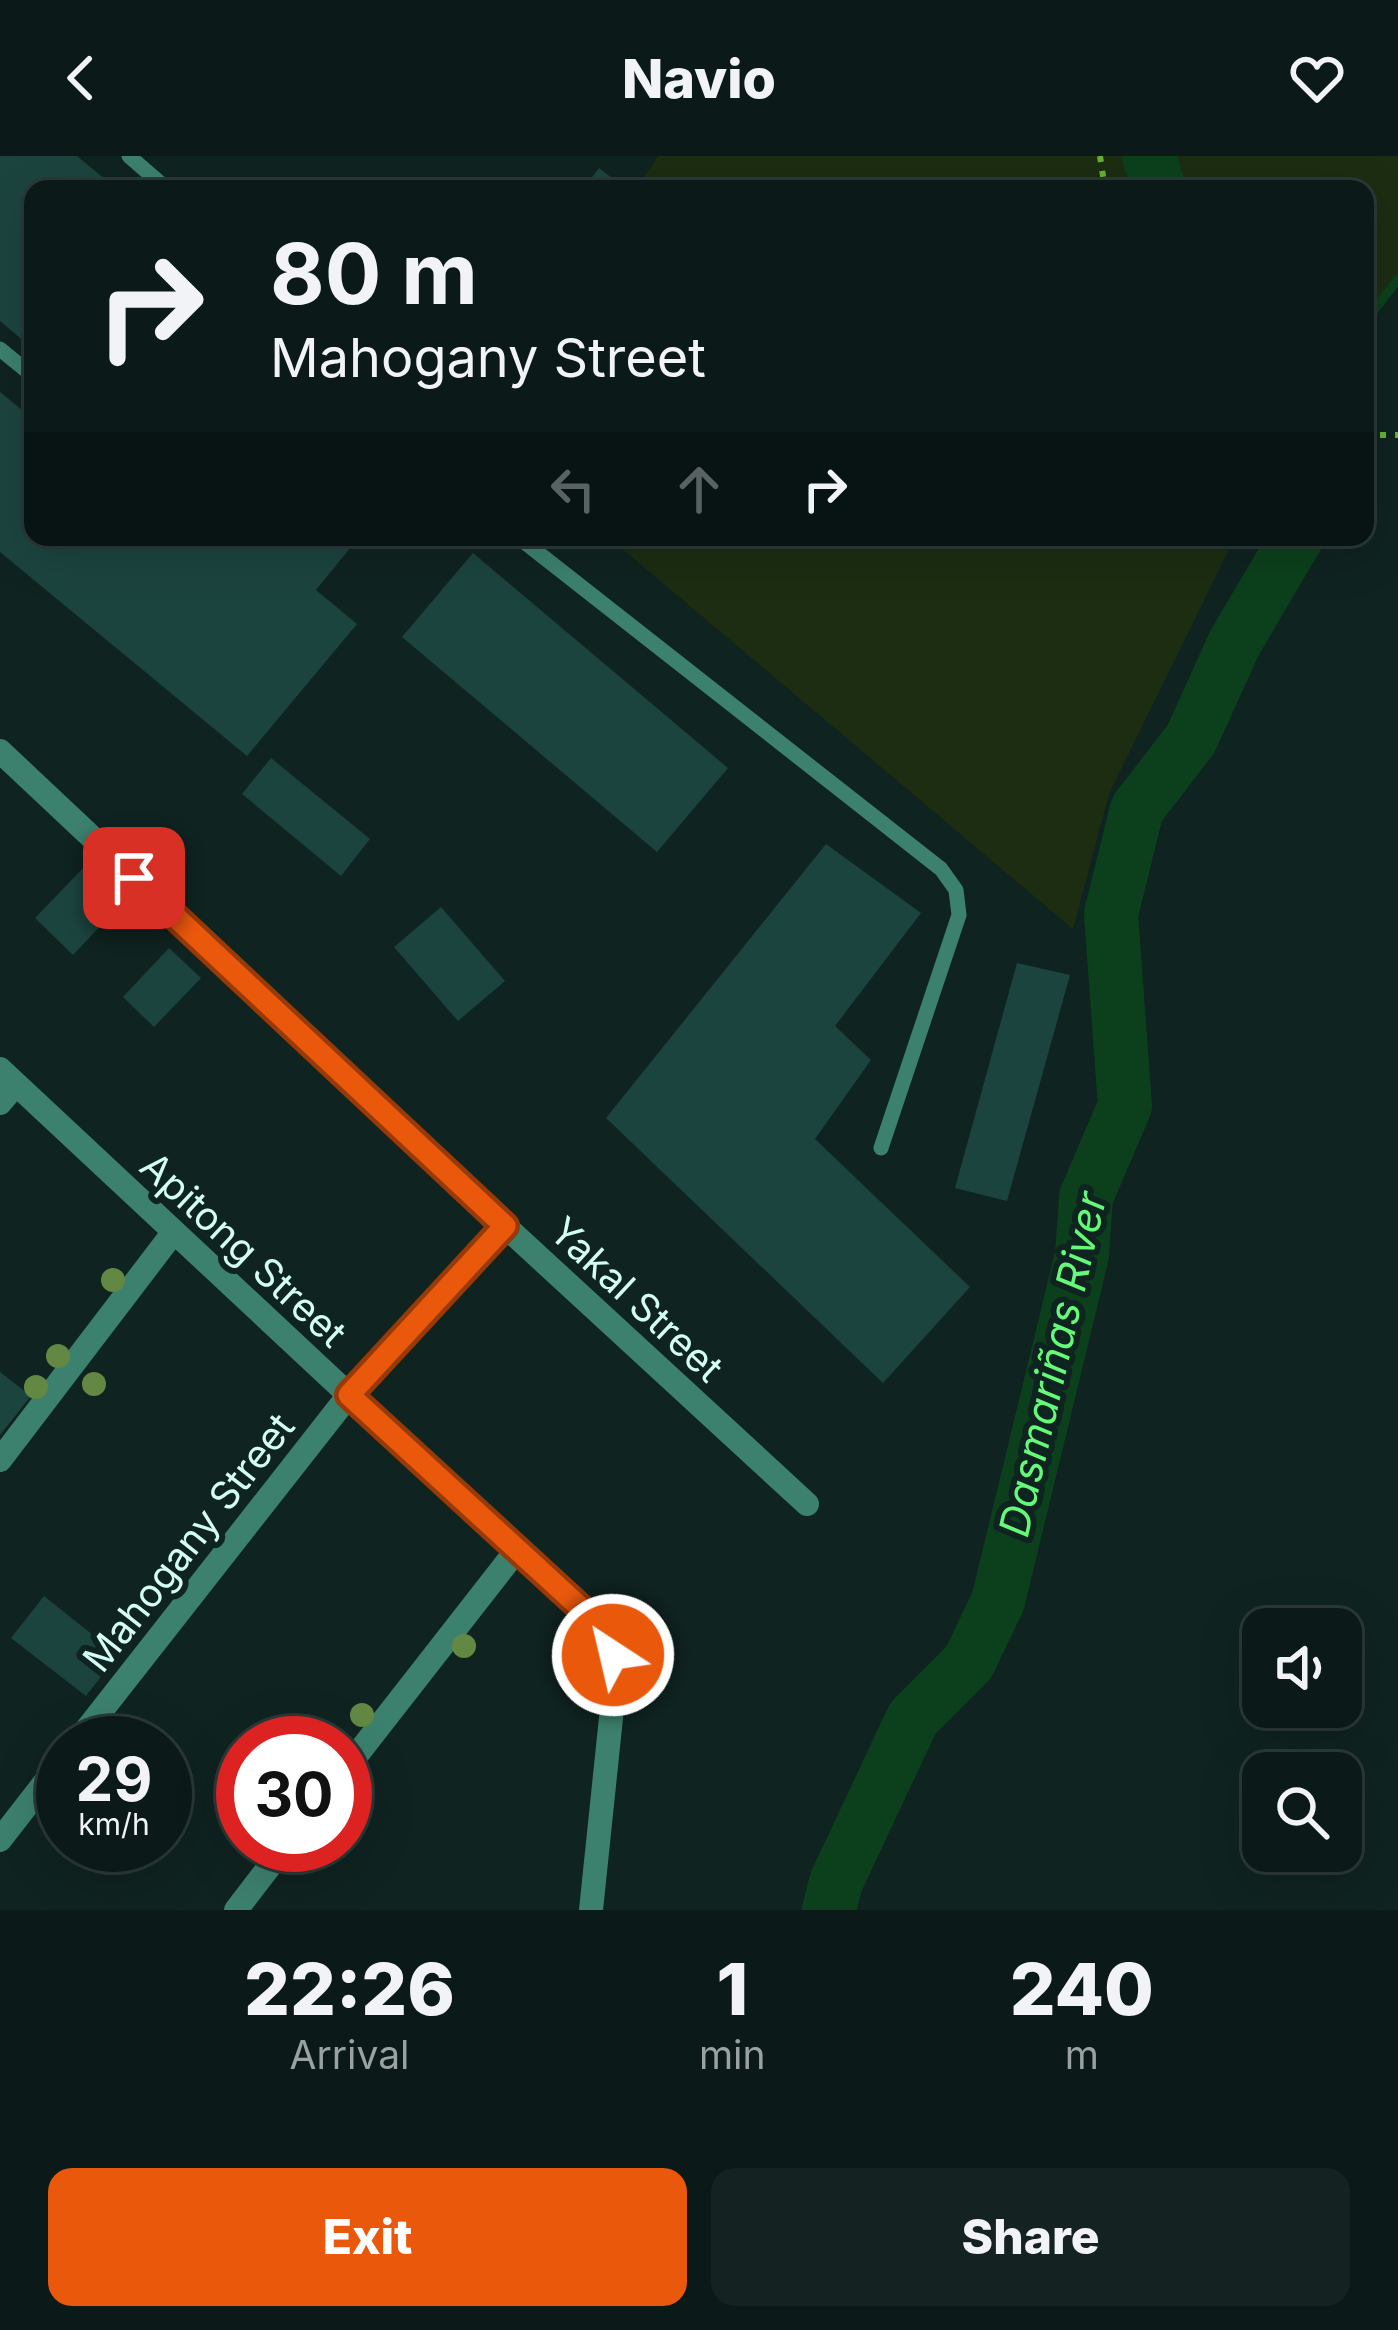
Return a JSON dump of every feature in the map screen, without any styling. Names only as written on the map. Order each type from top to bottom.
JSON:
[{"type":"street","name":"Yakal Street","points":[[0,751],[807,1504]]},
{"type":"street","name":"Apitong Street","points":[[5,1085],[596,1622],[613,1655],[614,1689],[591,1910]]},
{"type":"street","name":"Mahogany Street","points":[[97,1716],[349,1395],[505,1226]]},
{"type":"street","points":[[0,1460],[173,1233]]},
{"type":"street","points":[[372,1735],[516,1551]]},
{"type":"street","points":[[0,1840],[36,1794]]},
{"type":"street","points":[[236,1910],[265,1872]]},
{"type":"lane","points":[[129,156],[157,180]]},
{"type":"lane","points":[[0,349],[24,369]]},
{"type":"lane","points":[[529,546],[941,869],[956,890],[959,916],[881,1148]]},
{"type":"green space","points":[[658,156],[1398,156],[1398,279],[1374,310],[1374,180],[642,180]]},
{"type":"green space","points":[[619,546],[1231,546],[1109,794],[1073,929]]},
{"type":"building","points":[[0,156],[77,156],[106,180],[24,180],[24,341],[0,321]]},
{"type":"building","points":[[599,168],[614,180],[590,180]]},
{"type":"building","points":[[0,392],[24,412],[24,546],[352,546],[316,590],[357,624],[247,756],[0,552]]},
{"type":"building","points":[[473,553],[728,768],[657,852],[402,637]]},
{"type":"building","points":[[271,758],[370,839],[341,876],[242,794]]},
{"type":"building","points":[[826,844],[921,913],[835,1026],[871,1060],[815,1139],[970,1287],[883,1383],[606,1118]]},
{"type":"building","points":[[89,862],[127,898],[73,955],[35,918]]},
{"type":"building","points":[[441,907],[505,981],[458,1021],[394,947]]},
{"type":"building","points":[[169,948],[201,978],[154,1027],[123,997]]},
{"type":"building","points":[[1017,963],[1070,975],[1007,1201],[955,1188]]},
{"type":"building","points":[[0,1372],[31,1396],[0,1435]]},
{"type":"building","points":[[44,1596],[118,1655],[86,1696],[11,1638]]},
{"type":"waterway","name":"Dasmariñas River","points":[[1149,156],[1156,180]]},
{"type":"waterway","points":[[1374,310],[1398,279]]},
{"type":"waterway","name":"Dasmariñas River","points":[[829,1910],[836,1882],[913,1718],[969,1662],[998,1601],[1082,1255],[1086,1197],[1125,1106],[1111,914],[1137,809],[1191,739],[1235,642],[1292,546]]},
{"type":"route","points":[[134,878],[505,1226],[349,1395],[596,1622],[613,1655]]}]
